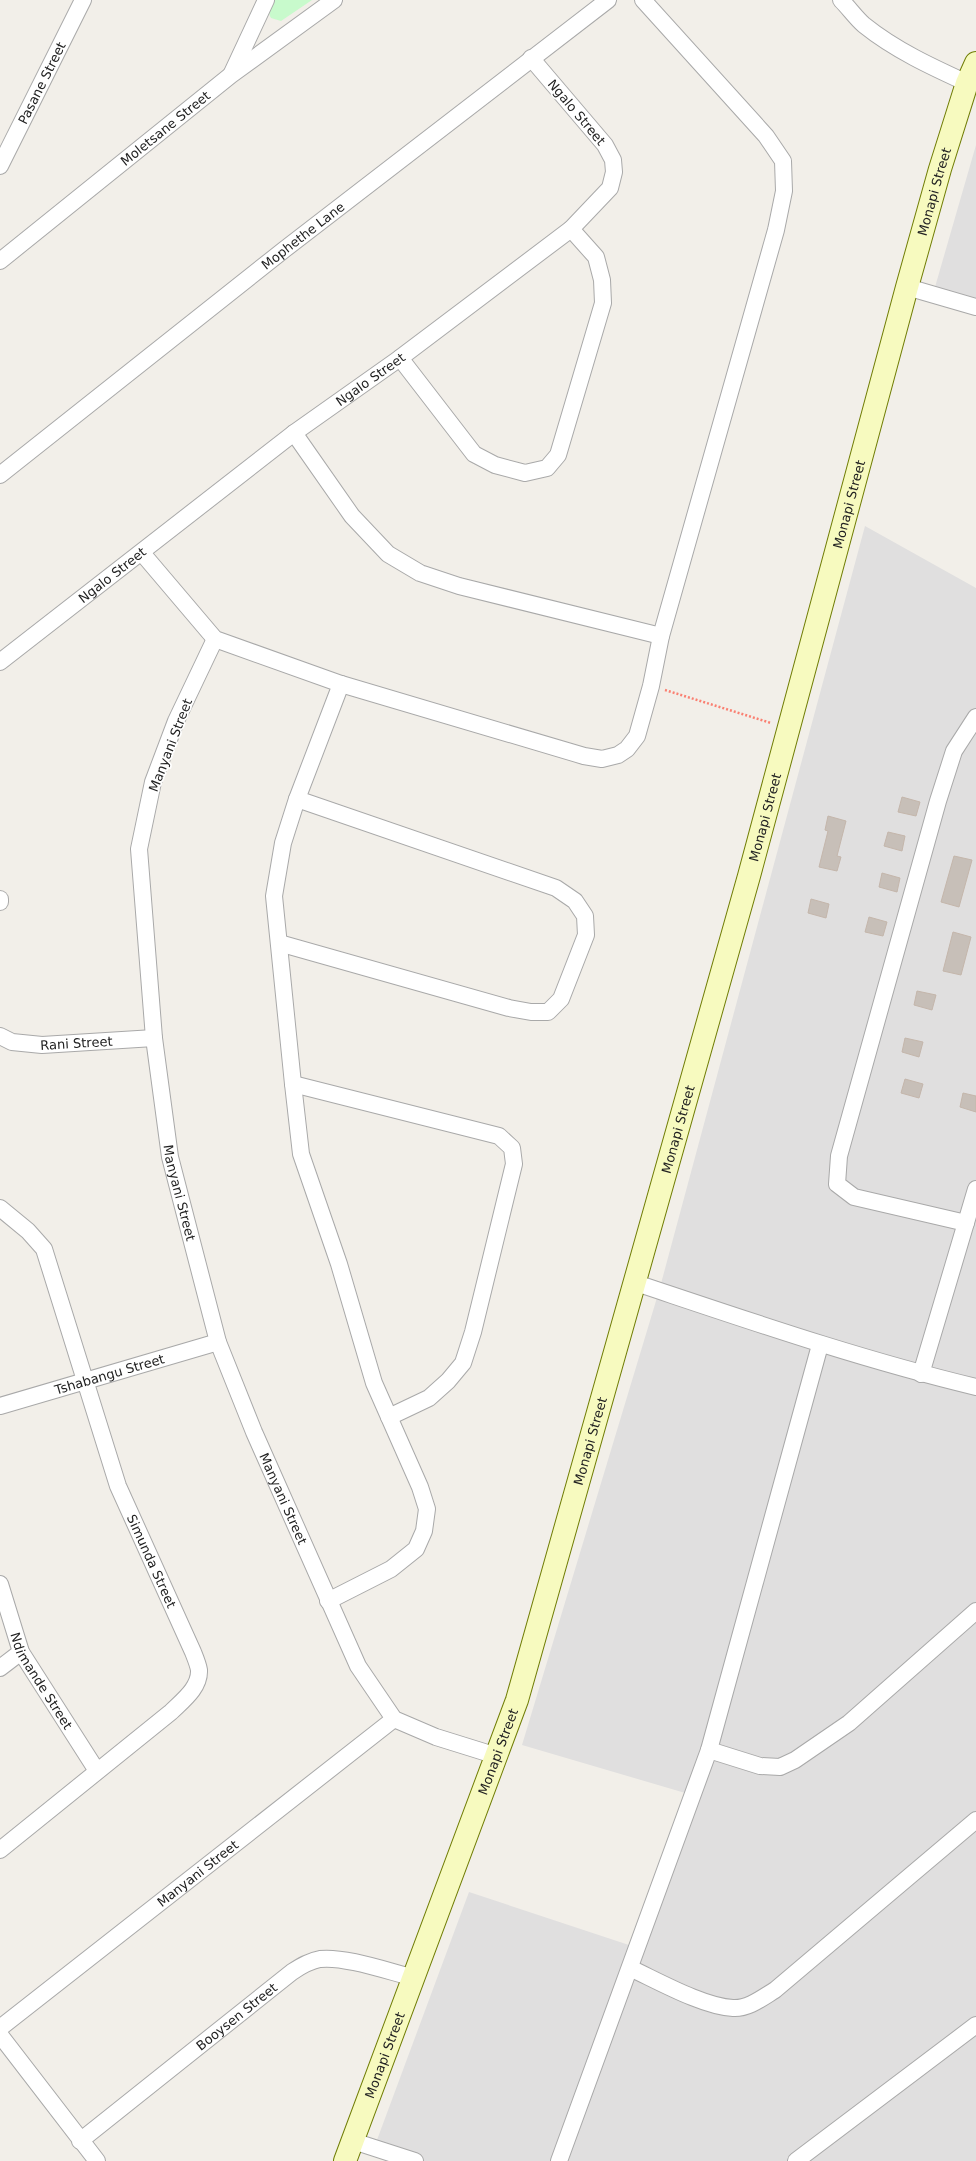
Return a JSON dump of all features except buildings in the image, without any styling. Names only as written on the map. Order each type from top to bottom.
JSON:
[{"type":"street","name":"Pasane Street","points":[[0,166],[83,0]]},
{"type":"street","points":[[231,75],[266,0]]},
{"type":"street","name":"Moletsane Street","points":[[0,261],[231,75],[334,0]]},
{"type":"street","name":"Mophethe Lane","points":[[0,475],[285,249],[608,0]]},
{"type":"street","points":[[142,553],[215,639],[341,684],[584,756],[602,759],[623,752],[637,736],[651,686],[661,636],[774,238],[784,191],[783,161],[766,136],[643,0]]},
{"type":"street","points":[[841,0],[864,24],[890,42],[938,70],[967,83]]},
{"type":"street","name":"Ngalo Street","points":[[0,662],[142,553],[294,433],[400,358],[571,229],[610,188],[614,172],[613,160],[605,145],[531,58]]},
{"type":"street","name":"Monapi Street","points":[[349,2151],[415,1978],[517,1700],[750,876],[907,287],[940,169],[967,83],[976,63]]},
{"type":"street","points":[[400,358],[474,454],[495,465],[526,473],[547,468],[558,455],[568,427],[603,303],[602,280],[596,257],[571,229]]},
{"type":"street","points":[[907,287],[976,307]]},
{"type":"street","points":[[294,433],[352,516],[388,554],[420,573],[459,586],[661,636]]},
{"type":"street","name":"Manyani Street","points":[[0,2028],[394,1719],[358,1666],[257,1439],[218,1342],[170,1157],[154,1038],[139,849],[153,782],[176,721],[215,639]]},
{"type":"street","points":[[328,1601],[391,1569],[416,1549],[424,1531],[427,1509],[420,1487],[374,1383],[339,1264],[302,1154],[293,1084],[274,896],[283,843],[297,799],[341,684]]},
{"type":"street","points":[[966,1223],[854,1197],[837,1184],[839,1156],[938,801],[954,751],[976,717]]},
{"type":"street","points":[[279,943],[509,1008],[532,1012],[548,1012],[561,999],[586,935],[586,916],[575,901],[556,888],[297,799]]},
{"type":"street","name":"Rani Street","points":[[0,1036],[12,1042],[42,1045],[154,1038]]},
{"type":"street","points":[[293,1084],[499,1136],[512,1148],[514,1164],[473,1332],[463,1363],[448,1382],[429,1398],[389,1417]]},
{"type":"street","points":[[921,1374],[976,1189]]},
{"type":"street","name":"Simunda Street","points":[[0,1208],[28,1231],[44,1249],[118,1486],[193,1652],[199,1670],[197,1682],[189,1695],[171,1712],[0,1850]]},
{"type":"street","points":[[634,1282],[820,1345],[921,1374],[976,1386]]},
{"type":"street","name":"Tshabangu Street","points":[[0,1406],[84,1380],[218,1342]]},
{"type":"street","points":[[559,2161],[709,1750],[820,1345]]},
{"type":"street","name":"Ndimande Street","points":[[0,1584],[21,1652],[97,1771]]},
{"type":"street","points":[[709,1750],[760,1766],[780,1767],[795,1760],[849,1722],[976,1611]]},
{"type":"street","points":[[0,1668],[21,1652]]},
{"type":"street","points":[[394,1719],[436,1736],[497,1756]]},
{"type":"street","points":[[630,1968],[710,2003],[734,2008],[751,2005],[775,1990],[976,1820]]},
{"type":"street","name":"Booysen Street","points":[[80,2141],[292,1972],[306,1963],[321,1959],[343,1961],[415,1978]]},
{"type":"street","points":[[796,2161],[976,2025]]},
{"type":"street","points":[[0,2036],[97,2161]]},
{"type":"street","points":[[349,2151],[416,2161]]},
{"type":"path","points":[[651,686],[789,728]]},
{"type":"shaded area","points":[[976,145],[976,307],[933,294]]},
{"type":"shaded area","points":[[865,526],[976,588],[976,2161],[415,2161],[374,2148],[469,1892],[638,1948],[692,1795],[522,1745],[659,1291]]},
{"type":"green space","points":[[274,0],[312,0],[281,21],[271,18],[269,14]]}]
